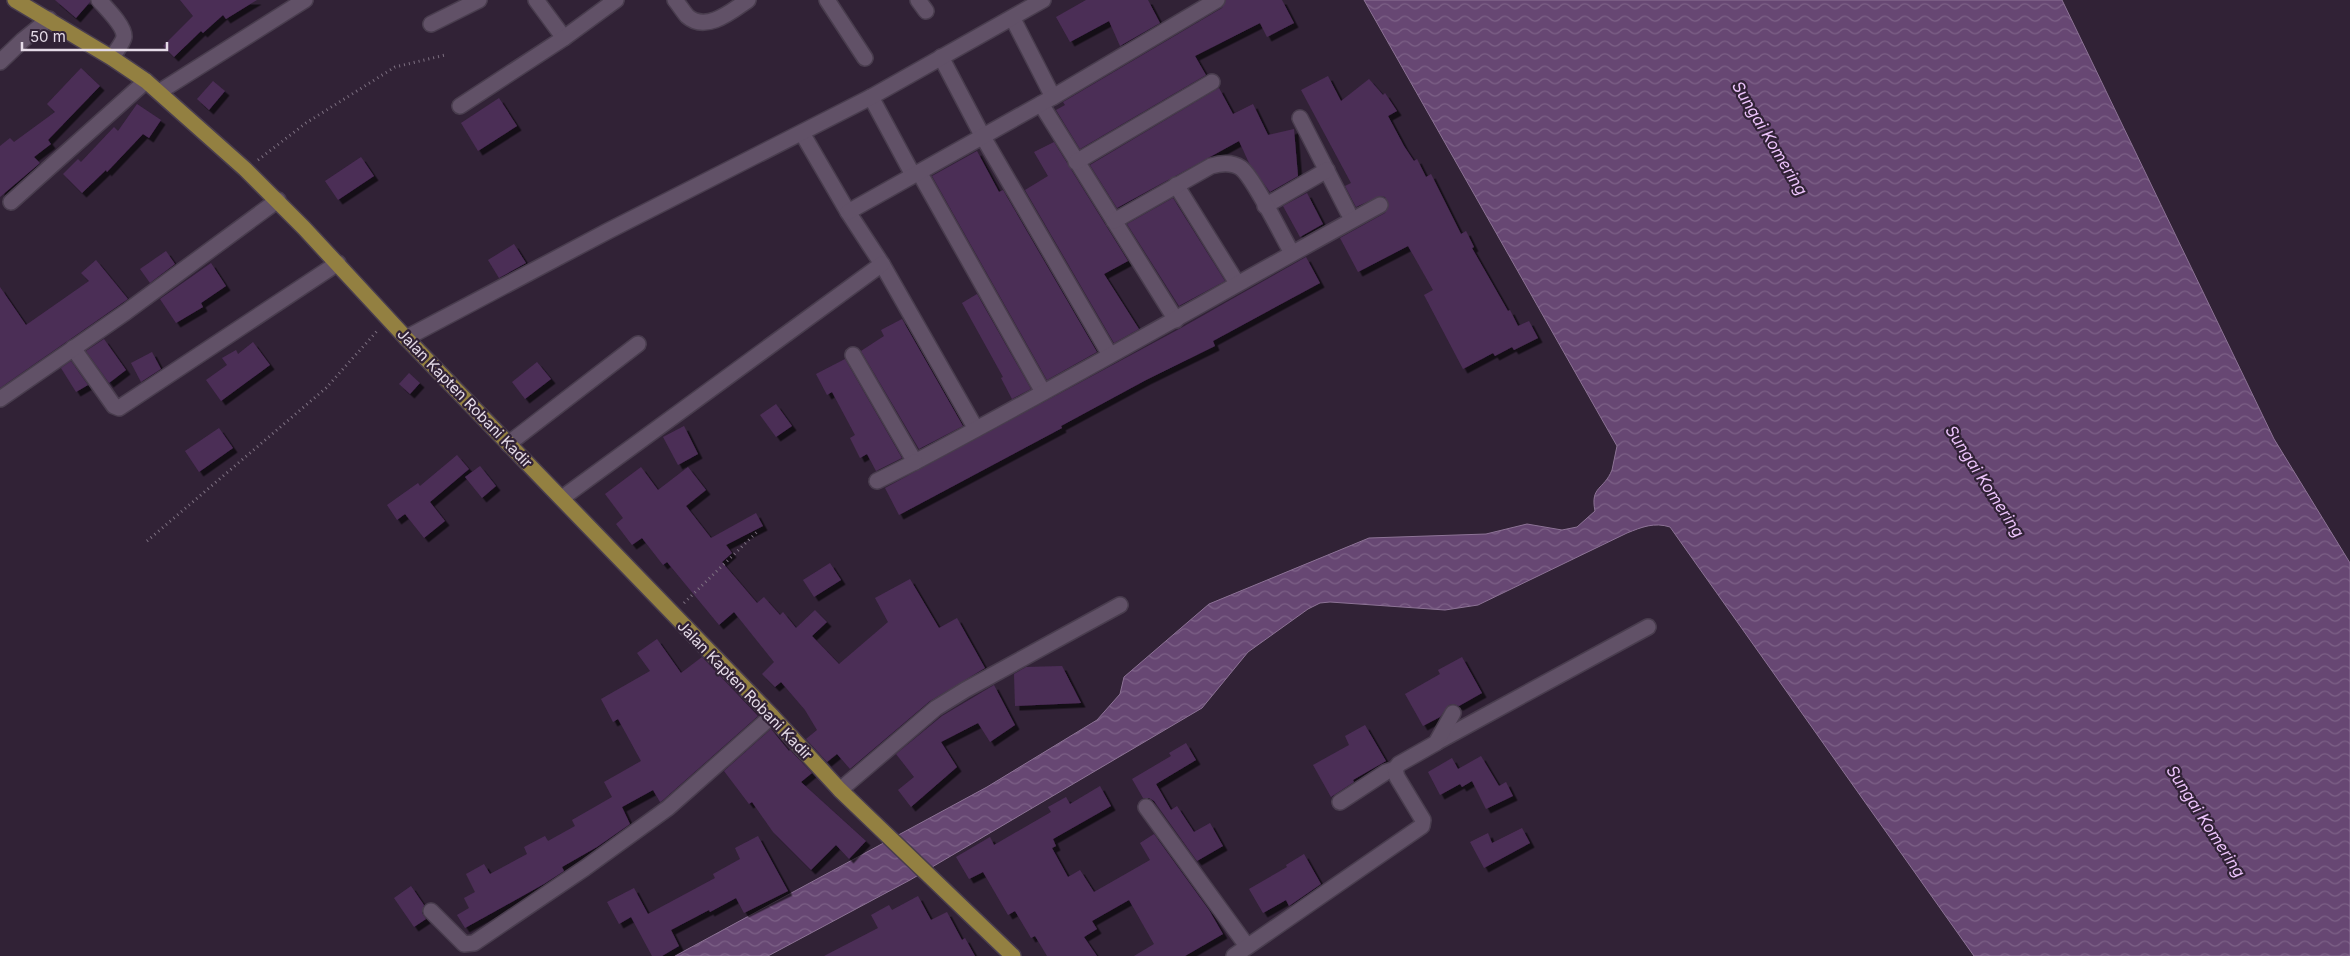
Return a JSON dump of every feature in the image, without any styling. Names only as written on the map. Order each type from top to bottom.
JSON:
[{"type":"main road","name":"Jalan Kapten Robani Kadir","points":[[15,0],[49,19],[146,81],[278,200],[406,338],[772,716],[840,790],[1013,956]]},
{"type":"street","points":[[98,0],[113,16],[124,34],[124,38],[112,58]]},
{"type":"street","points":[[159,92],[305,0]]},
{"type":"street","points":[[431,24],[479,0]]},
{"type":"street","points":[[536,0],[564,38]]},
{"type":"street","points":[[460,106],[564,38],[616,0]]},
{"type":"street","points":[[675,0],[687,16],[694,20],[704,21],[721,18],[748,0]]},
{"type":"street","points":[[827,0],[865,58]]},
{"type":"street","points":[[406,338],[608,231],[871,97],[1043,0]]},
{"type":"street","points":[[848,212],[1047,100],[1216,0]]},
{"type":"street","points":[[0,62],[49,19]]},
{"type":"street","points":[[1012,19],[1076,162],[1176,320]]},
{"type":"street","points":[[941,57],[983,136],[1110,355]]},
{"type":"street","points":[[11,202],[146,81]]},
{"type":"street","points":[[1076,162],[1212,82]]},
{"type":"street","points":[[871,97],[1043,392]]},
{"type":"street","points":[[1300,118],[1348,212]]},
{"type":"street","points":[[802,133],[848,212],[882,264],[976,429]]},
{"type":"street","points":[[1114,221],[1176,185],[1221,163],[1235,165],[1246,174],[1292,253]]},
{"type":"street","points":[[1265,206],[1327,170]]},
{"type":"street","points":[[1176,185],[1237,283]]},
{"type":"street","points":[[0,399],[278,200]]},
{"type":"street","points":[[877,481],[1176,320],[1237,283],[1380,204]]},
{"type":"street","points":[[73,348],[114,406],[119,408],[338,263]]},
{"type":"street","points":[[562,498],[882,264]]},
{"type":"street","points":[[508,444],[638,344]]},
{"type":"street","points":[[853,355],[915,462]]},
{"type":"street","points":[[840,790],[936,708],[965,690],[1120,605]]},
{"type":"street","points":[[1340,802],[1386,772],[1395,769],[1399,764],[1648,627]]},
{"type":"street","points":[[1436,743],[1452,713]]},
{"type":"street","points":[[431,911],[464,944],[474,943],[585,868],[668,808],[772,716]]},
{"type":"street","points":[[1234,956],[1422,826],[1423,820],[1397,777],[1395,769]]},
{"type":"street","points":[[1146,807],[1247,946]]},
{"type":"path","points":[[245,169],[306,123],[395,67],[445,55]]},
{"type":"path","points":[[147,541],[326,388],[388,318]]},
{"type":"path","points":[[673,614],[758,531]]},
{"type":"water","name":"Sungai Komering","points":[[1364,0],[2062,0],[2274,439],[2350,563],[2350,956],[1974,956],[1670,527],[1653,525],[1627,533],[1478,605],[1445,610],[1330,602],[1320,603],[1308,609],[1248,652],[1202,708],[910,880],[768,956],[675,956],[987,787],[1097,720],[1120,694],[1124,677],[1209,604],[1369,538],[1486,534],[1527,524],[1562,530],[1577,527],[1595,511],[1594,497],[1612,470],[1617,446]]},
{"type":"building","points":[[55,0],[90,0],[90,2],[76,18]]},
{"type":"building","points":[[180,0],[257,0],[226,19],[223,15],[203,33],[201,31],[174,57],[163,46],[193,16]]},
{"type":"building","points":[[1086,0],[1148,0],[1160,23],[1120,46],[1109,21],[1070,42],[1056,17]]},
{"type":"building","points":[[1226,0],[1282,0],[1294,23],[1267,37],[1260,23],[1195,56],[1206,75],[1080,149],[1056,110],[1065,105],[1063,102],[1222,8]]},
{"type":"building","points":[[81,68],[100,86],[48,140],[51,144],[34,157],[40,163],[0,197],[0,146],[10,138],[14,142],[55,112],[47,104]]},
{"type":"building","points":[[1328,76],[1341,101],[1369,79],[1383,95],[1385,93],[1397,111],[1388,116],[1404,146],[1414,161],[1417,159],[1426,177],[1431,174],[1461,234],[1466,231],[1474,247],[1472,248],[1518,326],[1529,321],[1538,338],[1514,350],[1512,347],[1495,356],[1493,353],[1463,369],[1424,295],[1433,290],[1408,246],[1358,272],[1340,238],[1385,213],[1389,205],[1385,197],[1380,196],[1356,207],[1345,186],[1351,183],[1301,90]]},
{"type":"building","points":[[213,81],[225,91],[209,110],[197,99]]},
{"type":"building","points":[[1219,88],[1233,114],[1253,104],[1268,135],[1294,129],[1298,176],[1270,192],[1249,163],[1239,141],[1117,208],[1090,165]]},
{"type":"building","points":[[499,98],[517,126],[478,151],[461,123]]},
{"type":"building","points":[[137,104],[161,120],[149,138],[143,134],[107,172],[106,170],[82,193],[63,174],[78,159],[81,162],[114,127],[118,131]]},
{"type":"building","points":[[1054,142],[1128,261],[1104,274],[1139,329],[1114,343],[1025,190],[1048,176],[1034,152]]},
{"type":"building","points":[[977,151],[999,192],[1003,190],[1097,352],[1047,380],[932,176]]},
{"type":"building","points":[[361,157],[374,176],[338,200],[325,181]]},
{"type":"building","points":[[1307,193],[1323,224],[1300,237],[1283,206]]},
{"type":"building","points":[[1173,198],[1225,281],[1179,306],[1127,224]]},
{"type":"building","points":[[514,244],[526,263],[499,278],[488,260]]},
{"type":"building","points":[[166,251],[175,264],[150,283],[140,269]]},
{"type":"building","points":[[1306,257],[1320,283],[1213,341],[1215,346],[1146,380],[1061,426],[1062,428],[899,515],[885,488],[1181,328]]},
{"type":"building","points":[[96,260],[128,299],[0,388],[0,287],[26,325],[89,281],[81,273]]},
{"type":"building","points":[[211,263],[226,286],[201,303],[203,307],[176,323],[160,299]]},
{"type":"building","points":[[977,294],[1031,389],[1012,399],[1001,378],[1003,377],[962,303]]},
{"type":"building","points":[[902,319],[963,426],[919,449],[861,351],[884,336],[881,330]]},
{"type":"building","points":[[104,339],[126,370],[109,383],[86,351]]},
{"type":"building","points":[[253,342],[270,365],[221,401],[206,380],[227,365],[222,358],[236,350],[238,354]]},
{"type":"building","points":[[152,352],[161,369],[141,382],[131,363]]},
{"type":"building","points":[[845,359],[902,458],[876,471],[867,454],[860,458],[850,438],[855,435],[832,392],[827,395],[816,374]]},
{"type":"building","points":[[71,361],[88,385],[76,392],[61,368]]},
{"type":"building","points":[[537,362],[551,379],[525,399],[512,382]]},
{"type":"building","points":[[409,373],[420,383],[410,394],[399,384]]},
{"type":"building","points":[[776,404],[792,426],[776,437],[760,415]]},
{"type":"building","points":[[684,426],[698,454],[678,465],[663,437]]},
{"type":"building","points":[[219,428],[233,448],[199,472],[185,451]]},
{"type":"building","points":[[457,455],[469,469],[430,502],[445,521],[424,538],[405,514],[397,520],[387,505],[418,483],[420,486]]},
{"type":"building","points":[[480,466],[496,486],[482,498],[465,477]]},
{"type":"building","points":[[641,467],[658,490],[688,467],[706,490],[686,506],[711,538],[756,513],[763,526],[726,545],[732,553],[722,562],[757,603],[764,597],[780,615],[783,612],[796,628],[815,610],[827,622],[812,636],[839,664],[888,622],[875,598],[910,579],[939,628],[957,618],[985,668],[930,701],[850,769],[837,754],[827,762],[806,739],[817,730],[805,710],[781,682],[775,687],[762,674],[774,662],[734,612],[719,625],[667,562],[663,565],[642,538],[632,545],[616,524],[623,518],[605,494]]},
{"type":"building","points":[[830,563],[841,580],[814,597],[803,580]]},
{"type":"building","points":[[657,639],[681,673],[702,657],[758,716],[662,801],[660,802],[653,790],[622,807],[630,824],[597,847],[562,867],[564,871],[544,884],[465,928],[457,915],[469,908],[464,898],[475,892],[466,874],[484,864],[490,874],[527,854],[524,847],[545,836],[548,841],[575,826],[572,820],[612,797],[604,782],[641,761],[618,719],[613,722],[601,699],[650,671],[637,653]]},
{"type":"building","points":[[1462,657],[1482,693],[1459,706],[1449,705],[1440,717],[1423,726],[1405,694],[1440,674],[1438,670]]},
{"type":"building","points":[[1062,666],[1081,703],[1015,706],[1014,674],[1026,667]]},
{"type":"building","points":[[994,685],[1015,725],[990,742],[978,723],[941,742],[957,767],[911,807],[898,790],[914,777],[896,754],[942,716]]},
{"type":"building","points":[[1365,725],[1386,761],[1353,780],[1354,782],[1331,797],[1313,765],[1349,745],[1345,736]]},
{"type":"building","points":[[771,729],[789,751],[812,773],[801,782],[866,841],[849,859],[836,845],[811,870],[773,832],[752,802],[749,804],[724,771]]},
{"type":"building","points":[[1186,743],[1196,760],[1156,784],[1171,810],[1177,806],[1194,832],[1210,823],[1223,846],[1197,861],[1154,801],[1149,798],[1143,798],[1132,779],[1171,756],[1169,753]]},
{"type":"building","points":[[1481,756],[1499,786],[1506,782],[1513,796],[1486,809],[1472,781],[1462,787],[1460,784],[1440,795],[1428,772],[1452,758],[1458,769]]},
{"type":"building","points":[[1100,786],[1111,806],[1053,839],[1056,846],[1052,848],[1068,877],[1080,870],[1094,892],[1150,860],[1140,843],[1154,834],[1209,910],[1223,934],[1185,956],[1134,956],[1154,944],[1129,900],[1092,921],[1097,929],[1084,937],[1097,956],[1047,956],[1035,936],[1031,938],[1015,911],[1008,915],[983,872],[969,879],[956,857],[990,837],[994,845],[1051,812],[1048,807],[1066,797],[1070,804]]},
{"type":"building","points":[[1522,828],[1530,843],[1484,868],[1470,842],[1488,833],[1492,843]]},
{"type":"building","points":[[758,836],[788,891],[744,913],[736,898],[710,912],[709,910],[671,930],[679,946],[662,956],[652,956],[631,917],[619,924],[607,902],[634,888],[648,914],[715,878],[713,874],[740,859],[735,848]]},
{"type":"building","points":[[1304,854],[1321,884],[1289,906],[1286,900],[1263,913],[1249,889],[1287,867],[1286,865]]},
{"type":"building","points":[[411,886],[424,905],[422,913],[426,919],[414,927],[394,898]]},
{"type":"building","points":[[918,896],[931,920],[947,912],[962,940],[965,938],[975,956],[824,956],[878,928],[871,915],[889,905],[892,910]]}]
